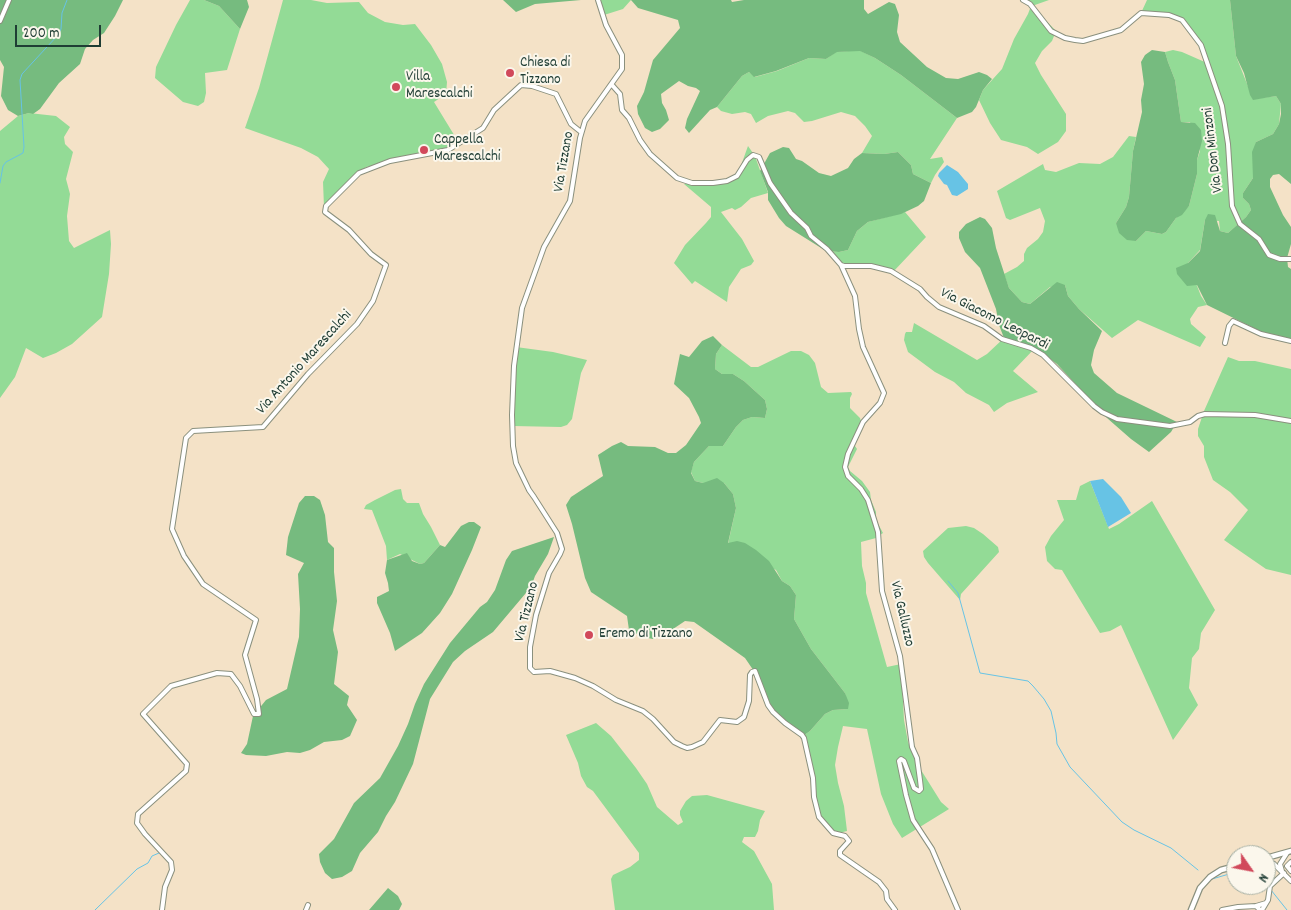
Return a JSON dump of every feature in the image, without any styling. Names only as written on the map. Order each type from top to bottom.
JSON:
[{"type":"main road","points":[[1276,855],[1290,851]]},
{"type":"main road","points":[[1191,910],[1203,884],[1213,874],[1226,869]]},
{"type":"street","points":[[0,21],[9,0]]},
{"type":"street","name":"Via Tizzano","points":[[598,0],[606,25],[622,54],[622,69],[585,120],[581,132],[570,201],[544,247],[522,308],[514,366],[512,415],[513,446],[516,462],[529,490],[557,533],[562,549],[549,573],[536,615],[530,647],[530,668],[534,672],[550,672],[575,678],[616,700],[643,711],[674,742],[687,748],[703,742],[720,720],[737,722],[744,717],[749,701],[750,676],[755,671],[768,704],[785,723],[802,734],[804,738],[819,818],[833,833],[845,836],[849,841],[840,851],[840,855],[879,882],[886,891],[894,910]]},
{"type":"street","name":"Via Don Minzoni","points":[[1023,0],[1030,4],[1051,31],[1065,38],[1075,40],[1121,30],[1140,13],[1169,15],[1182,20],[1201,45],[1222,106],[1228,144],[1232,206],[1239,222],[1259,239],[1270,255],[1280,260],[1291,259]]},
{"type":"street","name":"Via Antonio Marescalchi","points":[[162,910],[165,887],[172,870],[171,862],[137,823],[138,814],[186,771],[187,764],[143,714],[171,686],[217,673],[231,674],[240,686],[254,714],[259,714],[257,699],[245,655],[256,620],[203,584],[184,556],[172,529],[186,438],[193,431],[262,428],[280,410],[308,374],[357,324],[373,301],[386,265],[371,254],[349,230],[325,212],[326,206],[358,174],[390,161],[448,150],[483,128],[494,110],[521,85],[532,86],[556,94],[571,124],[581,132]]},
{"type":"street","points":[[612,85],[620,94],[622,110],[629,118],[640,140],[650,154],[683,181],[713,183],[727,181],[737,176],[747,160],[753,155],[759,157],[770,183],[791,213],[811,236],[827,249],[841,265]]},
{"type":"street","name":"Via Giacomo Leopardi","points":[[841,265],[871,266],[891,272],[920,289],[940,307],[984,326],[1002,339],[1031,348],[1043,355],[1094,406],[1117,419],[1170,426],[1190,422],[1198,416],[1205,414],[1255,415],[1291,421]]},
{"type":"street","name":"Via Galluzzo","points":[[841,265],[855,296],[863,347],[884,393],[880,403],[863,422],[848,454],[845,467],[848,476],[861,489],[868,500],[878,532],[882,591],[900,656],[912,747],[917,758],[921,789],[919,791],[914,788],[904,761],[901,759],[900,765],[906,795],[913,820],[936,856],[958,910]]},
{"type":"street","points":[[1225,343],[1229,326],[1234,321],[1260,334],[1291,341]]},
{"type":"street","points":[[1280,864],[1290,851]]},
{"type":"street","points":[[1276,859],[1284,873]]},
{"type":"street","points":[[1256,906],[1261,910],[1267,902],[1272,883],[1284,873],[1291,871],[1287,866],[1291,862]]},
{"type":"street","points":[[1276,866],[1291,881]]},
{"type":"street","points":[[1222,910],[1256,906],[1267,902]]},
{"type":"street","points":[[306,910],[308,905]]},
{"type":"green space","points":[[0,0],[123,0],[104,33],[93,40],[85,49],[80,64],[59,83],[40,109],[33,114],[29,113],[18,116],[8,110],[1,96],[4,67],[0,60]]},
{"type":"green space","points":[[190,0],[204,0],[219,6],[240,29],[227,70],[205,73],[206,93],[204,102],[198,106],[183,102],[155,78],[156,67]]},
{"type":"green space","points":[[204,0],[247,0],[249,7],[240,29],[219,6]]},
{"type":"green space","points":[[283,0],[311,0],[327,3],[359,2],[368,13],[385,22],[403,25],[415,24],[431,45],[442,64],[447,82],[446,94],[434,102],[459,143],[431,154],[366,167],[324,207],[323,182],[329,169],[318,157],[301,148],[245,128],[259,88]]},
{"type":"green space","points":[[503,0],[581,0],[535,4],[516,12]]},
{"type":"green space","points":[[599,0],[631,0],[623,9],[604,15]]},
{"type":"green space","points":[[631,0],[731,0],[732,2],[744,0],[864,0],[864,9],[868,14],[889,2],[895,4],[899,15],[897,32],[900,42],[927,67],[946,78],[958,79],[979,72],[992,79],[983,90],[972,112],[957,118],[901,75],[875,58],[860,51],[837,52],[826,59],[809,58],[776,71],[754,77],[749,72],[742,76],[717,107],[710,110],[689,133],[685,128],[687,119],[700,91],[679,81],[661,94],[662,103],[669,120],[660,129],[652,132],[645,128],[638,114],[637,106],[644,92],[653,60],[680,28],[678,20],[638,8]]},
{"type":"green space","points":[[1024,0],[1049,0],[1032,6],[1056,31],[1052,41],[1042,51],[1035,63],[1066,114],[1066,131],[1058,142],[1038,154],[1027,147],[1001,140],[979,100],[983,90],[1002,69],[1014,39],[1028,14],[1031,6]]},
{"type":"green space","points":[[1147,0],[1230,0],[1236,56],[1253,99],[1276,96],[1281,104],[1279,124],[1273,134],[1256,142],[1253,178],[1243,193],[1243,198],[1249,204],[1251,210],[1228,233],[1220,231],[1219,221],[1205,220],[1200,250],[1188,263],[1201,296],[1207,305],[1198,307],[1190,319],[1191,324],[1206,337],[1200,347],[1138,320],[1112,338],[1079,309],[1068,296],[1065,285],[1050,287],[1030,304],[1022,302],[1009,288],[1004,274],[1024,261],[1024,254],[1027,248],[1043,232],[1045,221],[1040,208],[1010,220],[1006,218],[997,191],[1043,164],[1045,170],[1056,172],[1079,163],[1100,164],[1113,157],[1129,136],[1136,137],[1129,197],[1126,207],[1116,223],[1136,241],[1146,231],[1162,234],[1166,232],[1176,218],[1189,206],[1197,174],[1197,160],[1200,151],[1190,122],[1181,122],[1175,80],[1165,52],[1173,50],[1182,52],[1207,63],[1205,53],[1199,39],[1180,17],[1141,13]]},
{"type":"green space","points":[[1230,0],[1291,0],[1291,184],[1279,174],[1273,175],[1270,179],[1270,187],[1283,215],[1291,227],[1291,244],[1287,258],[1288,267],[1291,269],[1291,340],[1262,332],[1207,305],[1197,285],[1187,286],[1177,274],[1176,268],[1188,263],[1200,251],[1205,220],[1208,214],[1215,215],[1220,231],[1228,233],[1251,210],[1249,204],[1243,198],[1243,193],[1253,178],[1252,152],[1256,142],[1273,134],[1279,124],[1281,114],[1281,104],[1276,96],[1253,100],[1250,95],[1244,73],[1236,56]]},
{"type":"green space","points":[[1152,50],[1165,52],[1175,80],[1181,122],[1195,123],[1201,130],[1202,141],[1197,160],[1197,174],[1189,206],[1182,215],[1176,218],[1166,232],[1162,234],[1146,231],[1136,241],[1127,240],[1119,233],[1116,223],[1126,207],[1129,197],[1133,151],[1142,112],[1141,100],[1144,84],[1141,62],[1145,55]]},
{"type":"green space","points":[[861,51],[875,58],[901,75],[957,118],[930,159],[942,157],[944,162],[931,183],[913,174],[911,165],[898,152],[884,154],[862,153],[872,136],[855,116],[841,112],[804,122],[795,113],[788,111],[768,116],[756,123],[751,114],[745,112],[732,114],[721,111],[717,107],[742,76],[749,72],[755,77],[777,71],[809,58],[826,59],[836,52]]},
{"type":"green space","points":[[29,113],[56,116],[70,127],[64,137],[65,144],[73,152],[66,179],[70,194],[67,216],[69,241],[74,248],[110,230],[109,274],[102,317],[72,344],[56,353],[43,358],[26,348],[15,377],[0,398],[0,131],[18,116]]},
{"type":"green space","points":[[748,146],[755,156],[768,193],[751,198],[735,210],[732,208],[721,212],[742,239],[754,261],[751,265],[741,269],[729,287],[727,302],[695,281],[692,284],[674,263],[685,245],[711,217],[711,207],[684,184],[714,183],[734,178],[739,171]]},
{"type":"green space","points":[[783,147],[789,148],[796,159],[819,173],[831,176],[848,168],[854,159],[862,153],[884,154],[898,152],[911,165],[913,174],[931,183],[924,201],[918,206],[901,214],[868,222],[857,231],[848,250],[839,252],[826,251],[786,226],[768,200],[768,192],[760,171],[770,153]]},
{"type":"green space","points":[[905,212],[926,237],[893,272],[867,264],[845,266],[826,251],[839,252],[848,250],[857,231],[868,222]]},
{"type":"green space","points":[[980,217],[985,219],[992,228],[996,248],[1009,288],[1022,302],[1030,304],[1057,282],[1065,285],[1068,296],[1102,331],[1094,350],[1091,365],[1094,373],[1117,393],[1177,422],[1171,432],[1149,452],[1107,418],[1057,364],[1045,355],[1004,338],[996,309],[980,268],[965,252],[959,238],[959,232],[966,224]]},
{"type":"green space","points":[[914,323],[977,360],[987,354],[1004,338],[1035,348],[1013,371],[1038,392],[1007,403],[994,412],[989,405],[966,393],[954,382],[935,372],[908,352],[904,340],[905,334],[906,332],[912,332]]},
{"type":"green space","points":[[713,336],[722,345],[716,354],[715,369],[722,374],[733,374],[744,381],[765,400],[767,409],[765,418],[752,417],[743,420],[723,446],[709,446],[694,462],[691,473],[695,481],[703,483],[717,478],[733,494],[736,508],[728,543],[737,541],[745,543],[756,550],[769,561],[782,581],[790,586],[796,595],[794,619],[811,649],[845,693],[849,703],[848,709],[833,710],[825,714],[803,736],[779,718],[769,707],[760,680],[745,658],[694,622],[685,621],[664,635],[653,639],[643,637],[629,630],[627,616],[591,592],[585,578],[566,505],[571,497],[603,476],[598,455],[612,446],[621,442],[628,446],[655,447],[668,453],[676,453],[686,445],[701,423],[689,398],[674,384],[680,354],[689,357],[702,341]]},
{"type":"green space","points":[[722,345],[751,367],[758,367],[791,351],[801,351],[809,355],[815,363],[821,387],[828,393],[851,392],[852,394],[850,408],[860,418],[862,424],[853,443],[857,449],[848,467],[870,492],[876,512],[876,520],[883,533],[876,538],[861,542],[866,593],[887,667],[901,664],[904,720],[908,742],[916,762],[941,802],[949,809],[902,838],[893,824],[881,794],[867,729],[843,726],[838,747],[835,765],[844,806],[847,831],[839,833],[830,830],[819,817],[803,736],[825,714],[833,710],[848,709],[845,693],[811,649],[794,619],[796,595],[790,586],[782,581],[776,570],[728,544],[736,508],[733,494],[724,483],[695,481],[691,472],[694,462],[709,446],[723,446],[743,420],[752,417],[765,418],[767,409],[765,400],[744,381],[733,374],[722,374],[715,369],[716,354]]},
{"type":"green space","points":[[516,347],[553,352],[587,360],[581,373],[572,419],[567,425],[561,427],[513,426]]},
{"type":"green space","points":[[1228,357],[1239,361],[1255,361],[1291,369],[1291,575],[1266,569],[1224,540],[1248,510],[1230,492],[1213,480],[1204,457],[1204,446],[1198,436],[1198,429]]},
{"type":"green space","points":[[1090,481],[1109,529],[1152,501],[1215,610],[1201,633],[1199,649],[1192,658],[1189,688],[1198,705],[1173,740],[1121,625],[1110,631],[1100,633],[1062,570],[1055,569],[1047,561],[1045,547],[1064,520],[1057,500],[1076,500],[1080,486]]},
{"type":"green space","points":[[401,489],[403,499],[407,503],[419,503],[440,545],[424,563],[420,564],[400,554],[387,560],[386,546],[372,510],[364,509],[366,505],[375,500]]},
{"type":"green space","points":[[305,496],[314,496],[320,500],[325,515],[328,542],[334,548],[337,601],[333,630],[338,652],[334,684],[349,696],[347,705],[357,720],[350,736],[342,740],[324,742],[300,753],[287,752],[266,756],[246,755],[241,753],[247,744],[253,716],[266,700],[287,689],[299,637],[298,574],[304,563],[286,555],[288,537],[299,503]]},
{"type":"green space","points":[[474,522],[481,527],[452,594],[440,613],[422,633],[395,651],[390,633],[377,603],[377,597],[389,591],[385,573],[387,560],[407,553],[412,561],[420,564],[424,563],[440,545],[445,547],[461,526]]},
{"type":"green space","points":[[966,526],[974,528],[983,534],[998,547],[999,552],[961,594],[960,600],[928,563],[923,551],[948,528]]},
{"type":"green space","points":[[554,537],[548,554],[531,587],[493,632],[465,651],[453,662],[430,699],[413,764],[395,802],[378,832],[360,853],[352,871],[342,877],[332,879],[325,873],[319,854],[334,839],[354,803],[380,778],[398,746],[424,684],[450,643],[480,607],[487,602],[495,590],[506,560],[512,551]]},
{"type":"green space","points":[[596,723],[611,736],[636,768],[647,784],[657,807],[678,825],[683,822],[680,811],[686,801],[692,796],[707,795],[765,811],[755,837],[744,837],[742,842],[754,851],[772,884],[774,910],[615,910],[611,879],[613,875],[630,867],[639,860],[639,853],[593,791],[587,787],[566,735]]},
{"type":"green space","points":[[388,888],[398,896],[402,904],[399,910],[369,910]]},
{"type":"water","points":[[947,165],[958,172],[968,184],[968,189],[957,196],[952,195],[947,185],[938,176]]},
{"type":"water","points":[[1103,479],[1121,497],[1131,513],[1108,527],[1090,481]]},
{"type":"waterway","points":[[0,183],[3,166],[6,162],[23,153],[20,80],[22,74],[58,35],[61,29],[62,13],[67,0]]},
{"type":"waterway","points":[[948,581],[958,593],[980,673],[1028,681],[1044,699],[1051,711],[1057,744],[1070,767],[1122,822],[1171,848],[1198,870]]},
{"type":"waterway","points":[[95,910],[137,869],[148,863],[152,856],[159,853]]},
{"type":"waterway","points":[[1212,879],[1226,875]]},
{"type":"waterway","points":[[1275,895],[1287,910]]},
{"type":"place","name":"Chiesa di Tizzano","points":[[510,73]]},
{"type":"place","name":"Villa Marescalchi","points":[[396,87]]},
{"type":"place","name":"Cappella Marescalchi","points":[[424,150]]},
{"type":"place","name":"Eremo di Tizzano","points":[[589,635]]}]
